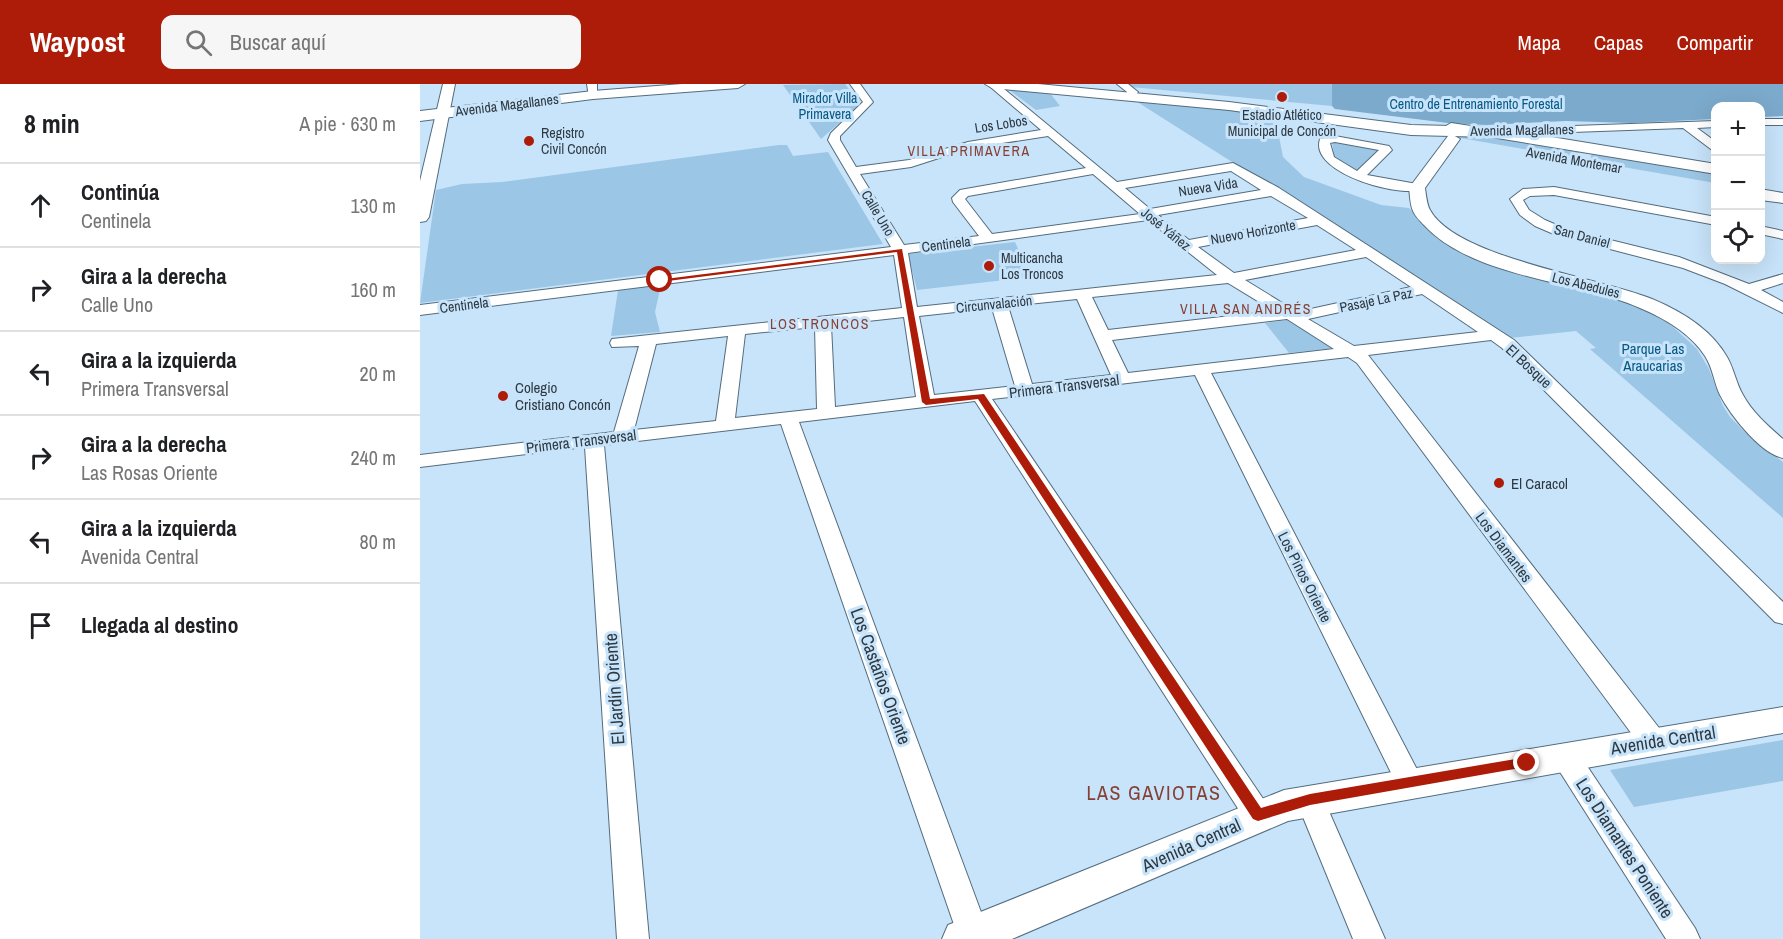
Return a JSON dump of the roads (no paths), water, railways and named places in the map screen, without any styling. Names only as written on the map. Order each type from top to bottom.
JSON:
[{"type":"main road","name":"Avenida Magallanes","points":[[420,116],[593,90],[685,84]]},
{"type":"main road","name":"Avenida Magallanes","points":[[593,90],[738,84]]},
{"type":"main road","name":"Avenida Magallanes","points":[[992,84],[1128,90]]},
{"type":"main road","name":"Avenida Magallanes","points":[[1040,84],[1128,90],[1287,110],[1324,122],[1398,133],[1491,132]]},
{"type":"main road","name":"Avenida Magallanes","points":[[420,112],[442,111]]},
{"type":"main road","name":"Avenida Montemar","points":[[1398,133],[1452,132],[1563,145],[1711,184]]},
{"type":"main road","name":"Avenida Montemar","points":[[1491,132],[1711,168]]},
{"type":"main road","points":[[1765,178],[1783,181]]},
{"type":"main road","points":[[1765,195],[1783,198]]},
{"type":"street","points":[[420,217],[449,84]]},
{"type":"street","name":"Calle Uno","points":[[855,84],[868,102],[834,138],[900,250],[926,402]]},
{"type":"street","name":"José Yáñez","points":[[992,84],[1186,245],[1231,278],[1291,316],[1356,352]]},
{"type":"street","points":[[1324,122],[1321,137],[1328,140],[1385,148],[1390,147],[1398,133]]},
{"type":"street","points":[[1765,122],[1783,122]]},
{"type":"street","name":"Avenida Magallanes","points":[[1563,145],[1685,125],[1711,124]]},
{"type":"street","points":[[1685,125],[1711,144]]},
{"type":"street","name":"Los Lobos","points":[[853,171],[911,162],[968,145],[1050,132]]},
{"type":"street","points":[[1328,140],[1324,141],[1330,160],[1359,176],[1382,182],[1417,186],[1452,132],[1491,132]]},
{"type":"street","points":[[1359,176],[1386,150],[1385,148]]},
{"type":"street","name":"El Bosque","points":[[1114,186],[1233,167],[1275,191],[1493,335],[1516,353],[1783,616]]},
{"type":"street","points":[[989,239],[959,202],[958,198],[964,193],[1096,170]]},
{"type":"street","name":"Los Abedules","points":[[1417,186],[1417,203],[1424,215],[1446,235],[1468,248],[1512,266],[1635,299],[1662,311],[1686,326],[1705,343],[1717,358],[1732,395],[1740,408],[1783,451]]},
{"type":"street","name":"Nueva Vida","points":[[1149,214],[1275,191]]},
{"type":"street","name":"San Daniel","points":[[1711,220],[1554,191],[1527,192],[1516,199],[1528,216],[1553,229],[1575,237],[1656,254],[1749,289],[1783,308]]},
{"type":"street","name":"Centinela","points":[[420,310],[989,239],[1149,214]]},
{"type":"street","name":"Nuevo Horizonte","points":[[1186,245],[1320,220]]},
{"type":"street","points":[[1765,231],[1783,235]]},
{"type":"street","name":"Circunvalación","points":[[618,343],[911,314],[1231,278],[1368,252]]},
{"type":"street","points":[[1749,289],[1783,278]]},
{"type":"street","name":"Pasaje La Paz","points":[[1102,336],[1291,316],[1423,289]]},
{"type":"street","points":[[1083,295],[1122,379]]},
{"type":"street","points":[[999,304],[1025,391]]},
{"type":"street","points":[[823,322],[826,413]]},
{"type":"street","points":[[725,425],[737,331]]},
{"type":"street","name":"Primera Transversal","points":[[420,461],[1493,335]]},
{"type":"street","points":[[623,436],[650,340]]},
{"type":"street","name":"Los Diamantes","points":[[1356,352],[1653,741]]},
{"type":"street","name":"Los Pinos Oriente","points":[[1201,370],[1410,783]]},
{"type":"street","points":[[981,396],[1258,815]]},
{"type":"street","name":"Los Castaños Oriente","points":[[788,418],[971,938]]},
{"type":"street","name":"El Jardín Oriente","points":[[594,440],[633,939]]},
{"type":"street","name":"Avenida Central","points":[[971,938],[1139,868],[1258,815],[1310,800],[1783,720]]},
{"type":"street","name":"Los Diamantes Poniente","points":[[1565,756],[1684,939]]},
{"type":"street","points":[[1310,800],[1369,939]]},
{"type":"place","name":"Estadio Atlético Municipal de Concón","points":[[1282,97]]},
{"type":"place","name":"Registro Civil Concón","points":[[529,141]]},
{"type":"place","name":"Multicancha Los Troncos","points":[[989,266]]},
{"type":"place","name":"Colegio Cristiano Concón","points":[[503,396]]},
{"type":"place","name":"El Caracol","points":[[1499,483]]},
{"type":"district","name":"VILLA PRIMAVERA","points":[[969,151]]},
{"type":"district","name":"VILLA SAN ANDRÉS","points":[[1246,309]]},
{"type":"district","name":"LOS TRONCOS","points":[[820,324]]},
{"type":"district","name":"LAS GAVIOTAS","points":[[1154,792]]},
{"type":"park label","name":"Centro de Entrenamiento Forestal","points":[[1476,104]]},
{"type":"park label","name":"Mirador Villa Primavera","points":[[825,106]]},
{"type":"park label","name":"Parque Las Araucarias","points":[[1653,356]]}]
